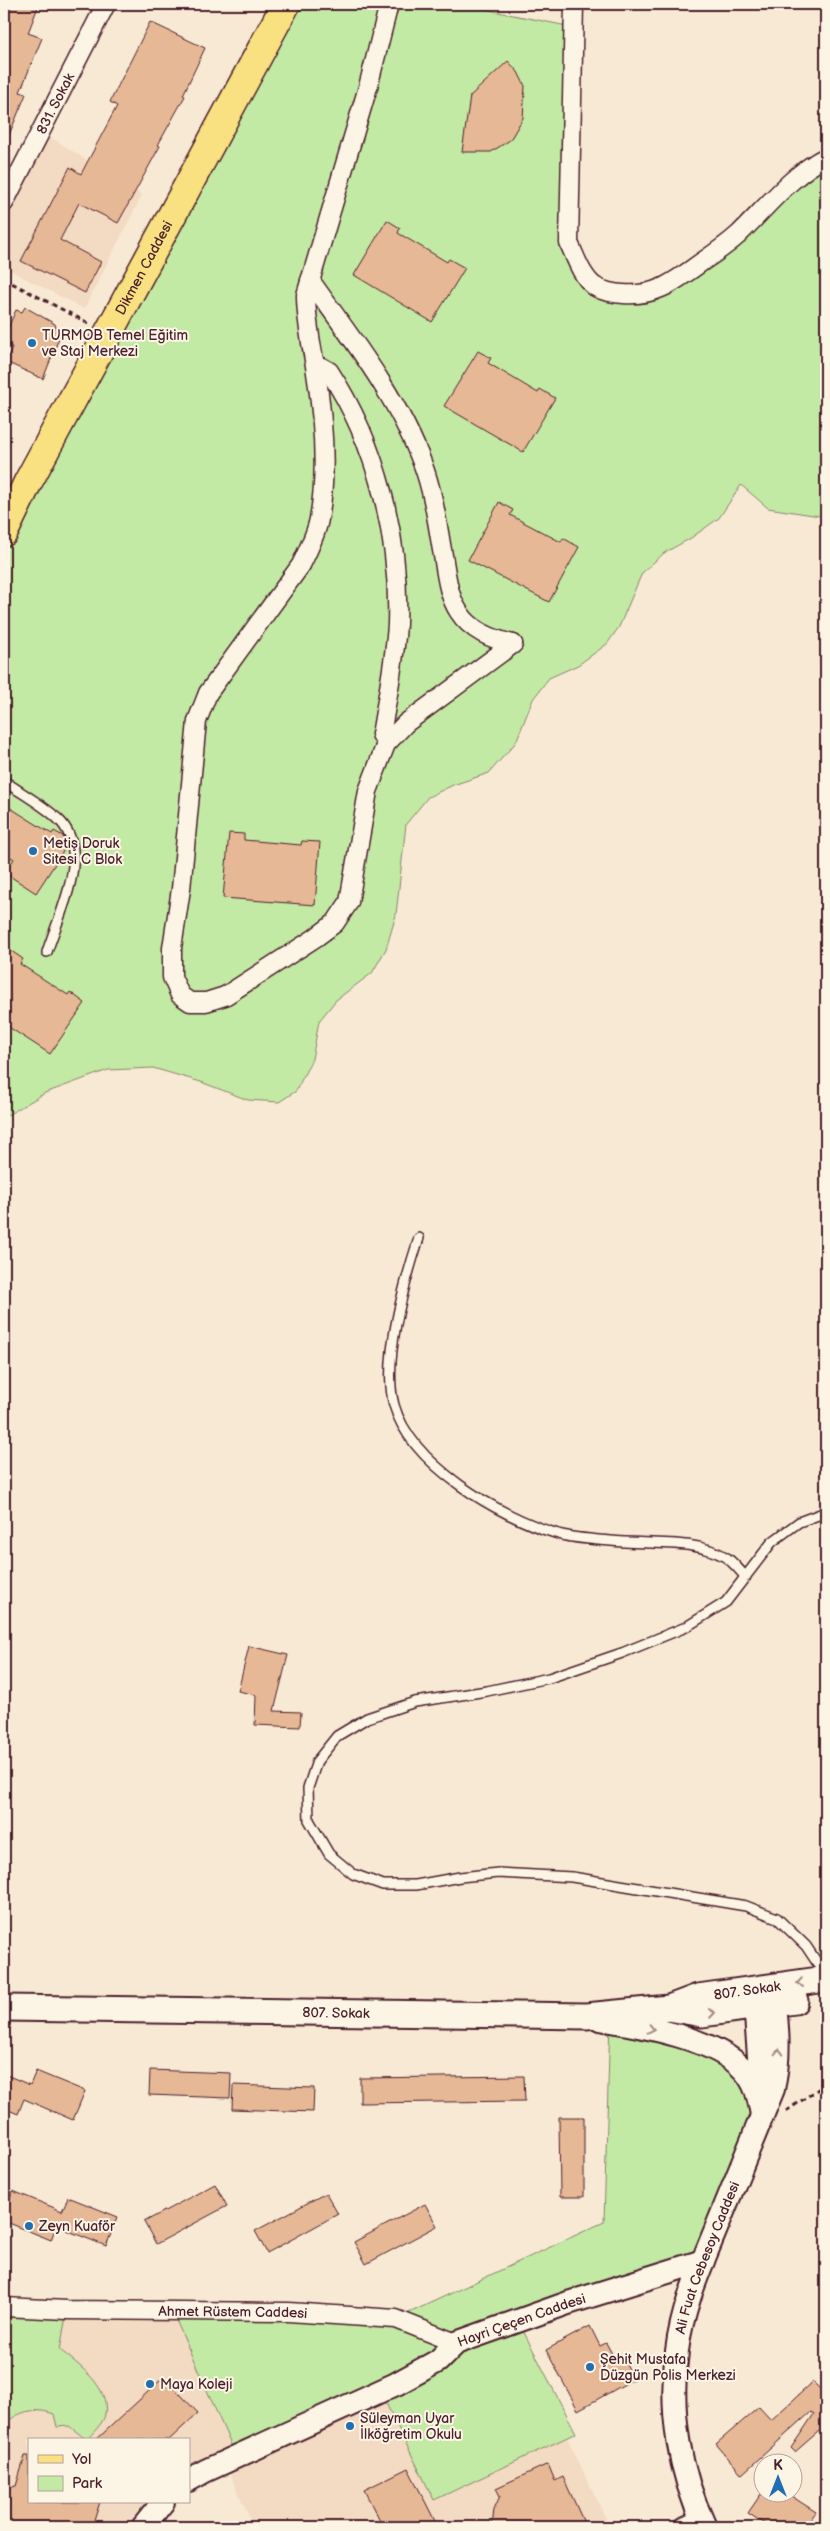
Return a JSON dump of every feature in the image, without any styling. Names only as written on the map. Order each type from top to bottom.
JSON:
[{"type":"main road","name":"Dikmen Caddesi","points":[[4,532],[286,4]]},
{"type":"main road","name":"807. Sokak","points":[[4,2008],[586,2016],[669,2008],[702,2014],[826,1978]]},
{"type":"main road","name":"807. Sokak","points":[[764,1996],[826,1996]]},
{"type":"street","name":"831. Sokak","points":[[4,202],[106,4]]},
{"type":"street","points":[[310,280],[370,366],[411,438],[433,498],[447,575],[457,608],[466,621],[484,634],[513,644],[406,723],[386,744],[368,791],[350,902],[335,923],[226,996],[206,1002],[190,1002],[180,995],[172,977],[172,948],[181,889],[197,721],[201,705],[208,693],[270,610],[301,564],[319,520],[323,467],[322,430],[316,367],[306,318],[306,295],[310,280],[368,87],[389,4]]},
{"type":"street","points":[[574,4],[570,244],[580,268],[595,286],[614,294],[635,295],[658,291],[671,285],[736,236],[786,188],[816,162],[826,157]]},
{"type":"street","points":[[316,367],[322,367],[330,371],[358,422],[374,465],[390,531],[396,567],[397,615],[395,653],[382,729],[386,744]]},
{"type":"street","name":"Ali Fuat Cebesoy Caddesi","points":[[697,2524],[681,2463],[676,2408],[676,2351],[682,2319],[703,2261],[759,2123],[764,1996]]},
{"type":"street","points":[[586,2016],[678,2036],[726,2056],[744,2069],[758,2092],[759,2123]]},
{"type":"street","name":"Hayri Çeçen Caddesi","points":[[190,2479],[211,2468],[396,2384],[438,2361],[456,2343],[568,2303],[703,2261]]},
{"type":"street","name":"Ahmet Rüstem Caddesi","points":[[4,2307],[67,2310],[288,2312],[396,2319],[456,2343]]},
{"type":"street","points":[[143,2527],[161,2504]]},
{"type":"lane","points":[[4,781],[58,819],[71,836],[73,844],[73,871],[47,952]]},
{"type":"lane","points":[[418,1238],[401,1295],[391,1378],[394,1404],[401,1425],[426,1456],[451,1479],[500,1510],[556,1534],[612,1541],[669,1544],[707,1550],[727,1558],[746,1577]]},
{"type":"lane","points":[[826,1512],[799,1522],[772,1542],[726,1602],[686,1627],[622,1653],[549,1678],[487,1691],[415,1702],[367,1718],[337,1736],[317,1760],[308,1788],[309,1820],[329,1854],[353,1874],[383,1885],[416,1885],[460,1877],[498,1873],[572,1877],[746,1906],[776,1918],[806,1946],[826,1978]]},
{"type":"path","points":[[4,279],[109,333]]},
{"type":"path","points":[[759,2123],[826,2084]]},
{"type":"shaded area","points":[[47,135],[142,195],[84,309],[4,267],[4,226]]},
{"type":"shaded area","points":[[67,2310],[172,2311],[380,2391],[434,2499],[567,2437],[610,2527],[254,2527],[224,2462],[190,2479],[190,2438],[88,2438],[105,2416],[60,2350]]},
{"type":"shaded area","points":[[41,2409],[54,2414],[84,2438],[28,2438],[28,2504],[161,2504],[143,2527],[4,2527],[5,2423],[21,2412]]},
{"type":"green space","points":[[286,4],[459,4],[572,27],[569,243],[595,286],[658,291],[826,157],[826,517],[768,508],[741,485],[719,518],[691,538],[664,553],[642,573],[619,627],[607,644],[578,665],[549,678],[533,699],[516,742],[489,773],[453,785],[428,797],[406,824],[396,915],[386,949],[372,973],[336,1000],[319,1021],[312,1059],[296,1091],[279,1102],[248,1100],[201,1082],[153,1068],[108,1070],[45,1093],[4,1117],[4,532]]},
{"type":"green space","points":[[610,2020],[726,2056],[762,2115],[703,2261],[518,2321],[576,2433],[434,2500],[380,2391],[236,2456],[172,2311],[396,2319],[604,2222]]},
{"type":"green space","points":[[4,2307],[67,2310],[60,2350],[84,2370],[98,2386],[105,2404],[105,2414],[102,2421],[89,2438],[84,2438],[69,2426],[57,2427],[54,2414],[40,2411],[22,2413],[5,2423],[4,2426]]},
{"type":"building","points":[[4,4],[39,4],[28,33],[42,38],[20,92],[26,94],[4,147]]},
{"type":"building","points":[[150,22],[205,48],[183,95],[185,96],[118,223],[79,203],[60,240],[101,262],[85,293],[21,261],[70,167],[81,174],[117,106],[110,102]]},
{"type":"building","points":[[508,61],[518,72],[525,86],[523,118],[510,140],[491,152],[462,152],[470,96]]},
{"type":"building","points":[[387,220],[400,228],[398,233],[447,262],[449,259],[465,268],[432,322],[354,275]]},
{"type":"building","name":"TURMOB Temel Eğitim ve Staj Merkezi","points":[[25,307],[55,324],[59,338],[43,379],[6,362],[12,347],[4,342],[4,337],[16,310],[22,312]]},
{"type":"building","points":[[478,351],[491,358],[488,363],[538,393],[540,389],[555,398],[523,452],[444,406]]},
{"type":"building","points":[[499,502],[513,510],[510,515],[561,542],[563,538],[579,547],[549,602],[468,560]]},
{"type":"building","name":"Metiş Doruk Sitesi C Blok","points":[[4,804],[52,834],[54,831],[63,836],[66,847],[36,893],[5,873],[14,859],[4,853]]},
{"type":"building","points":[[229,833],[244,834],[244,840],[301,845],[302,841],[320,842],[315,905],[223,898]]},
{"type":"building","points":[[4,946],[23,959],[20,964],[68,995],[70,992],[85,1003],[50,1054],[4,1024]]},
{"type":"building","points":[[249,1646],[288,1655],[274,1711],[301,1712],[300,1727],[255,1725],[256,1695],[238,1691]]},
{"type":"building","points":[[150,2070],[231,2073],[230,2098],[149,2095]]},
{"type":"building","points":[[36,2071],[85,2091],[73,2120],[24,2099],[18,2114],[4,2108],[4,2074],[30,2085]]},
{"type":"building","points":[[524,2076],[525,2101],[360,2103],[360,2078]]},
{"type":"building","points":[[233,2085],[314,2088],[313,2112],[232,2109]]},
{"type":"building","points":[[559,2117],[584,2117],[584,2197],[560,2197]]},
{"type":"building","points":[[215,2184],[227,2206],[156,2244],[144,2222]]},
{"type":"building","points":[[13,2191],[62,2211],[68,2197],[118,2217],[106,2246],[56,2226],[51,2240],[4,2221],[4,2214]]},
{"type":"building","points":[[326,2193],[338,2214],[267,2253],[255,2231]]},
{"type":"building","points":[[425,2204],[437,2226],[366,2264],[354,2242]]},
{"type":"building","points":[[590,2326],[600,2346],[606,2343],[614,2357],[621,2354],[634,2379],[578,2410],[546,2350]]},
{"type":"building","points":[[164,2377],[198,2413],[171,2438],[98,2438]]},
{"type":"building","points":[[813,2382],[826,2395],[826,2425],[795,2452],[791,2448],[814,2414],[811,2412],[764,2454],[752,2454],[752,2465],[742,2474],[716,2444],[759,2407],[771,2420]]},
{"type":"building","points":[[25,2456],[28,2456],[28,2504],[99,2504],[92,2527],[4,2527],[4,2488],[16,2486]]},
{"type":"building","points":[[548,2464],[555,2481],[563,2477],[586,2527],[492,2527],[494,2509],[500,2496],[496,2488]]},
{"type":"building","points":[[408,2468],[438,2527],[383,2527],[364,2490]]},
{"type":"building","points":[[802,2503],[816,2512],[805,2527],[769,2527],[748,2513],[754,2504]]},
{"type":"place","name":"TURMOB Temel Eğitim ve Staj Merkezi","points":[[32,343]]},
{"type":"place","name":"Metiş Doruk Sitesi C Blok","points":[[33,851]]},
{"type":"place","name":"Zeyn Kuaför","points":[[29,2226]]},
{"type":"place","name":"Şehit Mustafa Düzgün Polis Merkezi","points":[[590,2367]]},
{"type":"place","name":"Maya Koleji","points":[[150,2384]]},
{"type":"place","name":"Süleyman Uyar İlköğretim Okulu","points":[[350,2426]]}]
